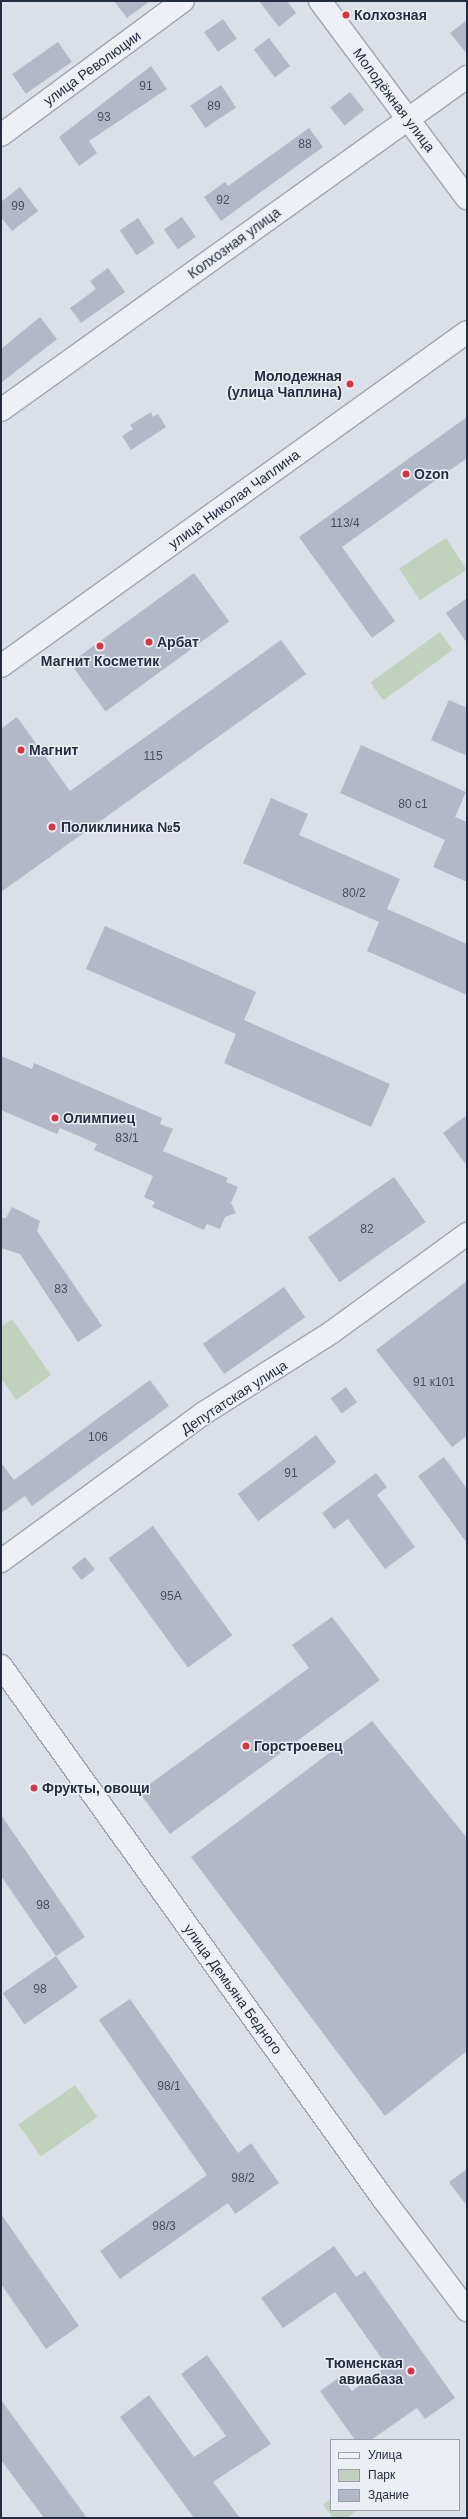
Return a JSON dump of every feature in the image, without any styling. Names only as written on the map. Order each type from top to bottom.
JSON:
[{"type":"street","name":"улица Революции","points":[[1,135],[184,1]]},
{"type":"street","name":"Молодёжная улица","points":[[320,1],[467,198]]},
{"type":"street","name":"Колхозная улица","points":[[1,410],[467,78]]},
{"type":"street","name":"улица Николая Чаплина","points":[[1,666],[467,332]]},
{"type":"street","name":"Депутатская улица","points":[[1,1561],[204,1413],[332,1332],[467,1234]]},
{"type":"street","name":"улица Демьяна Бедного","points":[[1,1666],[384,2200],[467,2310]]},
{"type":"green space","points":[[446,538],[467,570],[420,600],[399,568]]},
{"type":"green space","points":[[440,632],[453,650],[383,700],[370,683]]},
{"type":"green space","points":[[12,1319],[51,1375],[16,1400],[1,1378],[1,1327]]},
{"type":"green space","points":[[75,2085],[97,2117],[41,2157],[18,2125]]},
{"type":"green space","points":[[330,2500],[330,2511],[356,2511],[347,2518],[333,2518],[323,2505]]},
{"type":"building","points":[[114,1],[150,1],[127,18]]},
{"type":"building","points":[[259,1],[287,1],[296,13],[279,27]]},
{"type":"building","points":[[223,19],[237,39],[218,52],[204,32]]},
{"type":"building","points":[[467,20],[467,54],[450,33]]},
{"type":"building","points":[[269,38],[290,66],[275,77],[254,49]]},
{"type":"building","points":[[58,42],[72,62],[26,94],[12,74]]},
{"type":"building","points":[[151,66],[167,89],[89,141],[97,153],[79,166],[59,137]]},
{"type":"building","points":[[221,85],[236,107],[205,128],[190,106]]},
{"type":"building","points":[[350,92],[364,110],[344,126],[330,107]]},
{"type":"building","points":[[309,128],[323,147],[221,221],[204,197],[225,182],[228,186]]},
{"type":"building","points":[[20,187],[38,211],[12,231],[1,217],[1,202]]},
{"type":"building","points":[[182,217],[196,237],[178,249],[164,230]]},
{"type":"building","points":[[138,218],[155,243],[137,255],[120,230]]},
{"type":"building","points":[[108,268],[125,292],[81,323],[70,308],[96,289],[90,281]]},
{"type":"building","points":[[40,317],[57,339],[1,383],[1,349]]},
{"type":"building","points":[[151,412],[153,417],[158,414],[166,427],[131,450],[122,436],[133,429],[130,425]]},
{"type":"building","points":[[467,417],[467,458],[342,547],[395,621],[372,638],[299,537]]},
{"type":"building","name":"Арбат","points":[[194,573],[229,622],[105,711],[70,663]]},
{"type":"building","points":[[467,598],[467,643],[446,613]]},
{"type":"building","points":[[281,640],[306,674],[1,892],[1,729],[17,717],[70,791]]},
{"type":"building","points":[[449,700],[467,708],[467,756],[431,740]]},
{"type":"building","points":[[361,745],[466,792],[455,817],[467,822],[467,882],[433,867],[445,840],[340,793]]},
{"type":"building","points":[[271,798],[308,814],[299,835],[400,879],[387,909],[467,944],[467,995],[367,951],[379,922],[243,863]]},
{"type":"building","points":[[105,926],[256,992],[244,1020],[390,1084],[371,1127],[224,1063],[236,1034],[86,969]]},
{"type":"building","points":[[1,1056],[32,1069],[34,1063],[162,1118],[160,1124],[173,1129],[163,1151],[228,1178],[226,1182],[238,1187],[231,1203],[236,1213],[225,1217],[220,1229],[207,1224],[204,1230],[152,1207],[155,1202],[144,1197],[153,1176],[94,1150],[97,1144],[60,1128],[57,1134],[1,1110]]},
{"type":"building","points":[[467,1115],[467,1166],[443,1133]]},
{"type":"building","points":[[394,1177],[426,1222],[340,1282],[308,1237]]},
{"type":"building","points":[[12,1207],[40,1221],[37,1231],[102,1326],[78,1342],[20,1254],[1,1248],[1,1218],[6,1218]]},
{"type":"building","points":[[467,1281],[467,1436],[452,1447],[376,1350]]},
{"type":"building","points":[[284,1287],[305,1317],[224,1374],[203,1344]]},
{"type":"building","points":[[150,1380],[169,1406],[32,1506],[25,1496],[1,1513],[1,1463],[14,1480]]},
{"type":"building","points":[[346,1387],[357,1402],[342,1414],[331,1398]]},
{"type":"building","points":[[316,1435],[336,1462],[258,1521],[238,1494]]},
{"type":"building","points":[[444,1457],[467,1489],[467,1543],[418,1476]]},
{"type":"building","points":[[376,1473],[387,1487],[377,1495],[415,1547],[385,1569],[348,1519],[334,1529],[322,1513]]},
{"type":"building","points":[[153,1526],[232,1635],[188,1668],[109,1558]]},
{"type":"building","points":[[85,1557],[95,1570],[81,1580],[72,1567]]},
{"type":"building","name":"Горстроевец","points":[[332,1617],[380,1680],[170,1834],[139,1792],[309,1668],[292,1645]]},
{"type":"building","points":[[372,1721],[467,1838],[467,2051],[385,2116],[191,1857]]},
{"type":"building","points":[[1,1815],[85,1937],[56,1956],[1,1876]]},
{"type":"building","points":[[56,1956],[78,1987],[25,2024],[3,1993]]},
{"type":"building","points":[[130,1999],[238,2153],[251,2143],[279,2183],[235,2214],[228,2203],[120,2279],[100,2251],[207,2175],[99,2020]]},
{"type":"building","points":[[467,2169],[467,2206],[449,2182]]},
{"type":"building","points":[[1,2214],[79,2326],[46,2349],[1,2284]]},
{"type":"building","points":[[334,2246],[356,2277],[365,2271],[455,2398],[425,2419],[417,2408],[372,2439],[354,2439],[320,2391],[341,2376],[352,2391],[387,2366],[335,2292],[283,2328],[261,2298]]},
{"type":"building","points":[[207,2355],[271,2444],[213,2482],[240,2518],[194,2518],[120,2417],[149,2395],[194,2457],[226,2436],[181,2374]]},
{"type":"building","points":[[1,2400],[87,2518],[44,2518],[1,2460]]},
{"type":"place","name":"Колхозная","points":[[346,15]]},
{"type":"place","name":"Молодежная (улица Чаплина)","points":[[350,384]]},
{"type":"place","name":"Ozon","points":[[406,474]]},
{"type":"place","name":"Арбат","points":[[149,642]]},
{"type":"place","name":"Магнит Косметик","points":[[100,646]]},
{"type":"place","name":"Магнит","points":[[21,750]]},
{"type":"place","name":"Поликлиника №5","points":[[52,827]]},
{"type":"place","name":"Олимпиец","points":[[55,1118]]},
{"type":"place","name":"Горстроевец","points":[[246,1746]]},
{"type":"place","name":"Фрукты, овощи","points":[[34,1788]]},
{"type":"place","name":"Тюменская авиабаза","points":[[411,2371]]}]
